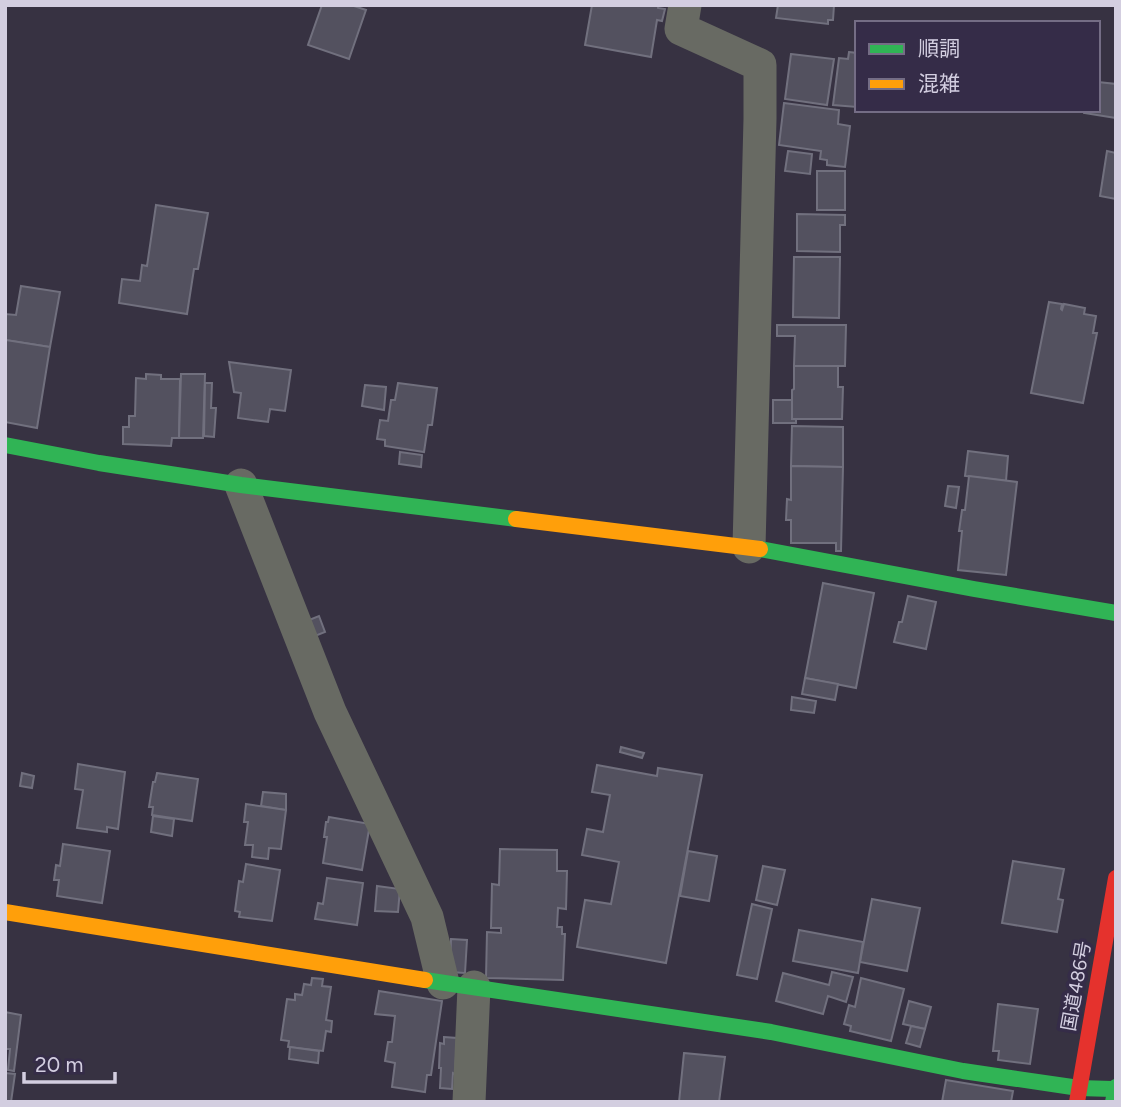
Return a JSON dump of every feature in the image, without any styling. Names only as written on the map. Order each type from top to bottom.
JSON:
[{"type":"main road","points":[[5,445],[241,485],[748,547],[1116,612]]},
{"type":"main road","name":"国道486号","points":[[1078,1095],[1116,878]]},
{"type":"main road","points":[[5,912],[771,1032],[1078,1095],[1116,1088],[1113,1102]]},
{"type":"street","points":[[685,5],[681,29],[760,65],[748,547]]},
{"type":"street","points":[[241,485],[330,712],[459,985],[469,1102]]},
{"type":"building","points":[[322,5],[351,5],[366,10],[349,59],[308,45]]},
{"type":"building","points":[[592,5],[658,5],[658,8],[665,9],[662,21],[657,20],[651,57],[585,45]]},
{"type":"building","points":[[778,5],[834,5],[833,20],[828,20],[828,24],[776,18]]},
{"type":"building","points":[[849,52],[855,53],[855,107],[833,105],[839,58],[848,59]]},
{"type":"building","points":[[791,54],[834,59],[827,105],[785,99]]},
{"type":"building","points":[[1100,82],[1116,84],[1116,118],[1084,113],[1100,112]]},
{"type":"building","points":[[784,103],[839,110],[838,124],[850,126],[845,167],[827,165],[827,160],[820,159],[821,151],[779,145]]},
{"type":"building","points":[[788,151],[812,154],[810,174],[785,171]]},
{"type":"building","points":[[1107,151],[1116,153],[1116,199],[1100,196]]},
{"type":"building","points":[[817,171],[845,171],[845,210],[817,210]]},
{"type":"building","points":[[156,205],[208,213],[198,269],[194,269],[187,314],[119,303],[122,279],[140,281],[142,265],[147,266]]},
{"type":"building","points":[[797,214],[845,215],[845,225],[840,225],[840,252],[797,251]]},
{"type":"building","points":[[794,257],[840,257],[839,318],[793,317]]},
{"type":"building","points":[[21,286],[60,292],[50,347],[5,340],[5,314],[16,315]]},
{"type":"building","points":[[1049,302],[1062,304],[1062,310],[1064,304],[1085,308],[1084,314],[1096,316],[1093,333],[1097,333],[1083,403],[1031,393]]},
{"type":"building","points":[[777,325],[846,325],[845,366],[794,366],[795,336],[777,336]]},
{"type":"building","points":[[6,340],[50,347],[37,428],[5,422]]},
{"type":"building","points":[[229,362],[291,370],[285,411],[270,409],[268,422],[238,418],[241,393],[234,392]]},
{"type":"building","points":[[794,366],[838,366],[838,387],[843,387],[842,419],[792,419]]},
{"type":"building","points":[[146,374],[161,375],[161,379],[180,379],[179,438],[172,438],[171,446],[123,444],[123,427],[129,427],[129,416],[135,416],[136,378],[146,379]]},
{"type":"building","points":[[181,374],[205,374],[203,438],[179,438]]},
{"type":"building","points":[[205,383],[212,383],[211,408],[216,408],[214,437],[204,436]]},
{"type":"building","points":[[398,383],[437,388],[432,425],[428,425],[424,452],[385,446],[385,440],[377,439],[380,420],[388,421],[391,400],[395,400]]},
{"type":"building","points":[[365,385],[386,387],[384,410],[362,406]]},
{"type":"building","points":[[773,400],[792,400],[792,419],[796,419],[796,423],[773,423]]},
{"type":"building","points":[[792,426],[843,427],[843,467],[791,466]]},
{"type":"building","points":[[968,451],[1008,456],[1006,481],[965,476]]},
{"type":"building","points":[[400,452],[422,455],[421,467],[399,464]]},
{"type":"building","points":[[791,466],[843,467],[841,551],[836,551],[836,543],[791,543],[791,520],[786,520],[787,499],[791,500]]},
{"type":"building","points":[[969,476],[1017,482],[1006,575],[958,570],[962,531],[959,531],[962,510],[965,510]]},
{"type":"building","points":[[948,486],[959,487],[956,508],[945,506]]},
{"type":"building","points":[[823,583],[874,593],[856,688],[805,678]]},
{"type":"building","points":[[908,596],[936,602],[926,649],[894,642]]},
{"type":"building","points":[[319,616],[325,632],[310,638],[304,622]]},
{"type":"building","points":[[805,678],[838,684],[835,700],[802,694]]},
{"type":"building","points":[[792,697],[816,701],[814,713],[791,710]]},
{"type":"building","points":[[621,747],[644,753],[642,758],[620,752]]},
{"type":"building","points":[[78,764],[125,772],[118,829],[107,827],[107,832],[77,828],[83,790],[75,789]]},
{"type":"building","points":[[597,765],[657,776],[658,768],[702,775],[666,963],[577,947],[585,900],[611,904],[619,862],[582,855],[587,829],[603,832],[610,795],[592,792]]},
{"type":"building","points":[[22,773],[34,776],[32,788],[20,786]]},
{"type":"building","points":[[157,773],[198,779],[192,821],[152,815],[153,807],[149,807]]},
{"type":"building","points":[[263,792],[286,794],[286,810],[261,806]]},
{"type":"building","points":[[246,804],[286,810],[281,849],[269,848],[268,859],[252,857],[253,845],[245,845],[248,822],[244,822]]},
{"type":"building","points":[[153,816],[174,819],[172,836],[151,832]]},
{"type":"building","points":[[329,817],[370,824],[362,870],[323,863],[327,837],[324,837]]},
{"type":"building","points":[[63,844],[110,851],[102,903],[57,896],[59,880],[54,880],[56,865],[60,866]]},
{"type":"building","points":[[500,849],[557,850],[557,871],[567,871],[566,909],[558,908],[557,927],[562,927],[562,934],[565,934],[563,980],[486,978],[487,932],[501,933],[501,928],[491,928],[492,884],[499,885]]},
{"type":"building","points":[[688,851],[717,856],[709,901],[680,896]]},
{"type":"building","points":[[1013,861],[1064,869],[1058,899],[1063,900],[1057,932],[1002,923]]},
{"type":"building","points":[[246,864],[280,870],[272,921],[239,917],[240,912],[235,911],[239,881],[243,882]]},
{"type":"building","points":[[763,866],[785,870],[777,905],[756,900]]},
{"type":"building","points":[[327,878],[363,883],[357,925],[315,919],[318,903],[323,904]]},
{"type":"building","points":[[377,886],[400,889],[398,912],[375,911]]},
{"type":"building","points":[[872,899],[920,908],[907,971],[860,962]]},
{"type":"building","points":[[752,904],[772,909],[757,979],[737,975]]},
{"type":"building","points":[[799,930],[863,942],[858,973],[793,961]]},
{"type":"building","points":[[451,939],[467,940],[465,973],[450,972]]},
{"type":"building","points":[[832,972],[853,977],[846,1002],[828,996],[823,1014],[776,1001],[783,973],[829,985]]},
{"type":"building","points":[[312,978],[323,979],[322,986],[331,987],[326,1020],[332,1021],[331,1032],[326,1031],[323,1051],[288,1047],[289,1041],[281,1040],[287,999],[295,1000],[295,994],[302,995],[304,984],[311,985]]},
{"type":"building","points":[[861,978],[904,989],[891,1041],[850,1031],[851,1026],[844,1024],[849,1005],[855,1007]]},
{"type":"building","points":[[379,991],[442,1001],[431,1075],[427,1075],[425,1092],[392,1087],[395,1063],[385,1061],[388,1042],[392,1042],[395,1016],[375,1014]]},
{"type":"building","points":[[909,1001],[931,1007],[925,1029],[903,1024]]},
{"type":"building","points":[[998,1004],[1038,1009],[1030,1064],[998,1060],[999,1051],[993,1051]]},
{"type":"building","points":[[5,1012],[21,1015],[14,1071],[8,1070],[10,1049],[5,1049]]},
{"type":"building","points":[[911,1026],[925,1029],[920,1047],[906,1043]]},
{"type":"building","points":[[444,1037],[457,1038],[452,1089],[440,1088],[440,1043],[444,1044]]},
{"type":"building","points":[[290,1047],[319,1051],[318,1063],[289,1059]]},
{"type":"building","points":[[684,1053],[725,1057],[719,1102],[679,1102]]},
{"type":"building","points":[[5,1073],[15,1074],[11,1102],[5,1102]]},
{"type":"building","points":[[946,1080],[1013,1091],[1011,1102],[942,1102]]},
{"type":"traffic: fast","points":[[5,445],[241,485],[516,519]]},
{"type":"traffic: fast","points":[[760,549],[1116,613]]},
{"type":"traffic: fast","points":[[425,980],[771,1032],[963,1071],[1079,1088],[1112,1089]]},
{"type":"traffic: fast","points":[[1113,1102],[1116,1087]]},
{"type":"traffic: slow","points":[[516,519],[760,549]]},
{"type":"traffic: slow","points":[[5,912],[425,980]]},
{"type":"traffic: jam","points":[[1077,1102],[1116,878]]}]
